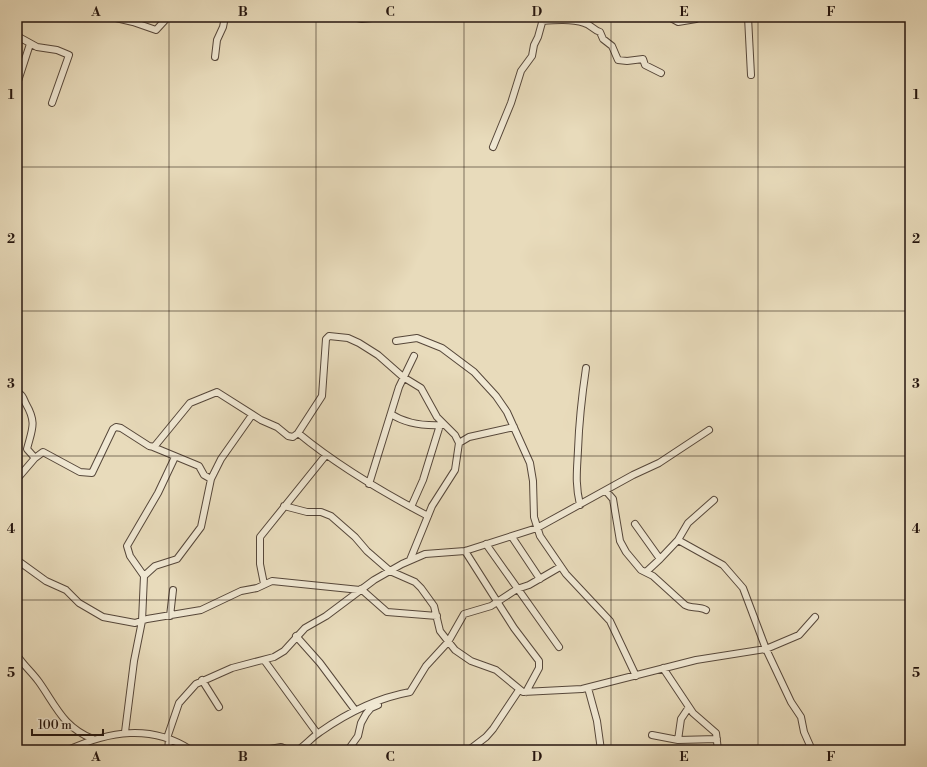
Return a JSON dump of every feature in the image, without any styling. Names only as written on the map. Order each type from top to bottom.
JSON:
[{"type":"street","points":[[87,17],[116,18],[156,30],[168,17]]},
{"type":"street","points":[[215,57],[217,40],[225,17]]},
{"type":"street","points":[[353,17],[362,19],[382,17]]},
{"type":"street","points":[[588,17],[588,25]]},
{"type":"street","points":[[669,17],[678,22],[696,19]]},
{"type":"street","points":[[748,17],[751,75]]},
{"type":"street","points":[[493,147],[511,103],[521,71],[532,56],[534,44],[543,19],[588,25],[593,30],[600,32],[603,39],[610,44],[618,60],[627,61],[642,59],[644,65],[661,73]]},
{"type":"street","points":[[17,36],[30,44],[57,50],[69,55],[52,103]]},
{"type":"street","points":[[17,84],[30,44]]},
{"type":"street","points":[[153,447],[190,403],[209,395],[220,393],[252,414],[277,427],[290,437],[298,433],[322,398],[326,342],[329,336],[338,336],[359,343],[378,355],[403,377],[423,390],[442,425],[455,435],[459,443],[455,470],[432,506],[410,560]]},
{"type":"street","points":[[396,341],[417,338],[431,342],[450,352],[489,387],[507,412],[532,472],[533,509],[540,536],[560,567],[610,621],[636,676]]},
{"type":"street","points":[[369,484],[403,377],[414,356]]},
{"type":"street","points":[[580,505],[576,485],[576,473],[579,421],[586,368]]},
{"type":"street","points":[[17,392],[23,395],[31,411],[32,432],[27,449],[35,458]]},
{"type":"street","points":[[144,576],[155,566],[178,559],[201,527],[211,479],[220,459],[252,414]]},
{"type":"street","points":[[391,414],[403,421],[433,426],[442,425]]},
{"type":"street","points":[[411,507],[423,480],[442,425]]},
{"type":"street","points":[[17,479],[35,458],[46,452],[74,470],[87,474],[92,473],[113,429],[118,427],[149,446],[199,466],[204,475],[211,479]]},
{"type":"street","points":[[459,443],[469,437],[514,427]]},
{"type":"street","points":[[168,750],[168,739],[179,703],[190,688],[202,680],[232,668],[274,657],[284,651],[296,636],[305,628],[322,618],[360,589],[410,560],[425,554],[465,550],[512,537],[537,528],[633,475],[659,463],[709,430]]},
{"type":"street","points":[[298,433],[326,455],[369,484],[428,516]]},
{"type":"street","points":[[264,584],[260,564],[260,537],[326,455]]},
{"type":"street","points":[[125,732],[135,652],[142,621],[144,576],[130,556],[127,546],[158,493],[174,457]]},
{"type":"street","points":[[606,491],[611,496],[614,503],[622,547],[641,570],[653,576],[685,605],[690,608],[700,607],[706,610]]},
{"type":"street","points":[[646,572],[678,540],[688,523],[714,500]]},
{"type":"street","points":[[284,506],[329,514],[390,571],[415,582],[421,588],[434,606],[440,631],[448,642],[465,658],[502,673],[519,690],[526,692],[570,691],[588,688],[663,668],[720,656],[766,649],[799,635],[814,617]]},
{"type":"street","points":[[635,524],[660,559]]},
{"type":"street","points":[[512,537],[540,579]]},
{"type":"street","points":[[678,540],[717,561],[729,570],[746,595],[751,615],[791,702],[801,717],[804,732],[812,750]]},
{"type":"street","points":[[486,544],[559,647]]},
{"type":"street","points":[[465,550],[498,602],[539,661],[539,668],[526,692]]},
{"type":"street","points":[[17,560],[46,581],[66,590],[79,603],[103,617],[135,623],[205,609],[237,593],[257,588],[264,584],[282,581],[326,586],[338,589],[360,589],[387,612],[437,616]]},
{"type":"street","points":[[348,750],[358,736],[361,723],[368,710],[396,694],[410,692],[426,666],[448,642],[464,614],[484,609],[498,602],[517,589],[540,579],[560,567]]},
{"type":"street","points":[[170,616],[173,590]]},
{"type":"street","points":[[296,636],[320,663],[355,710]]},
{"type":"street","points":[[17,655],[39,681],[60,716],[79,732],[93,739]]},
{"type":"street","points":[[273,672],[274,657]]},
{"type":"street","points":[[264,660],[317,733]]},
{"type":"street","points":[[663,668],[695,715],[714,731],[717,739],[718,750]]},
{"type":"street","points":[[202,680],[219,707]]},
{"type":"street","points":[[588,688],[601,750]]},
{"type":"street","points":[[469,750],[486,737],[493,729],[519,690]]},
{"type":"street","points":[[298,750],[317,733],[355,710],[384,700]]},
{"type":"street","points":[[678,740],[681,718],[689,707]]},
{"type":"street","points":[[68,750],[93,739],[125,732],[168,739],[191,750]]},
{"type":"street","points":[[652,735],[678,740],[717,739]]},
{"type":"street","points":[[265,750],[281,747],[288,750]]}]
